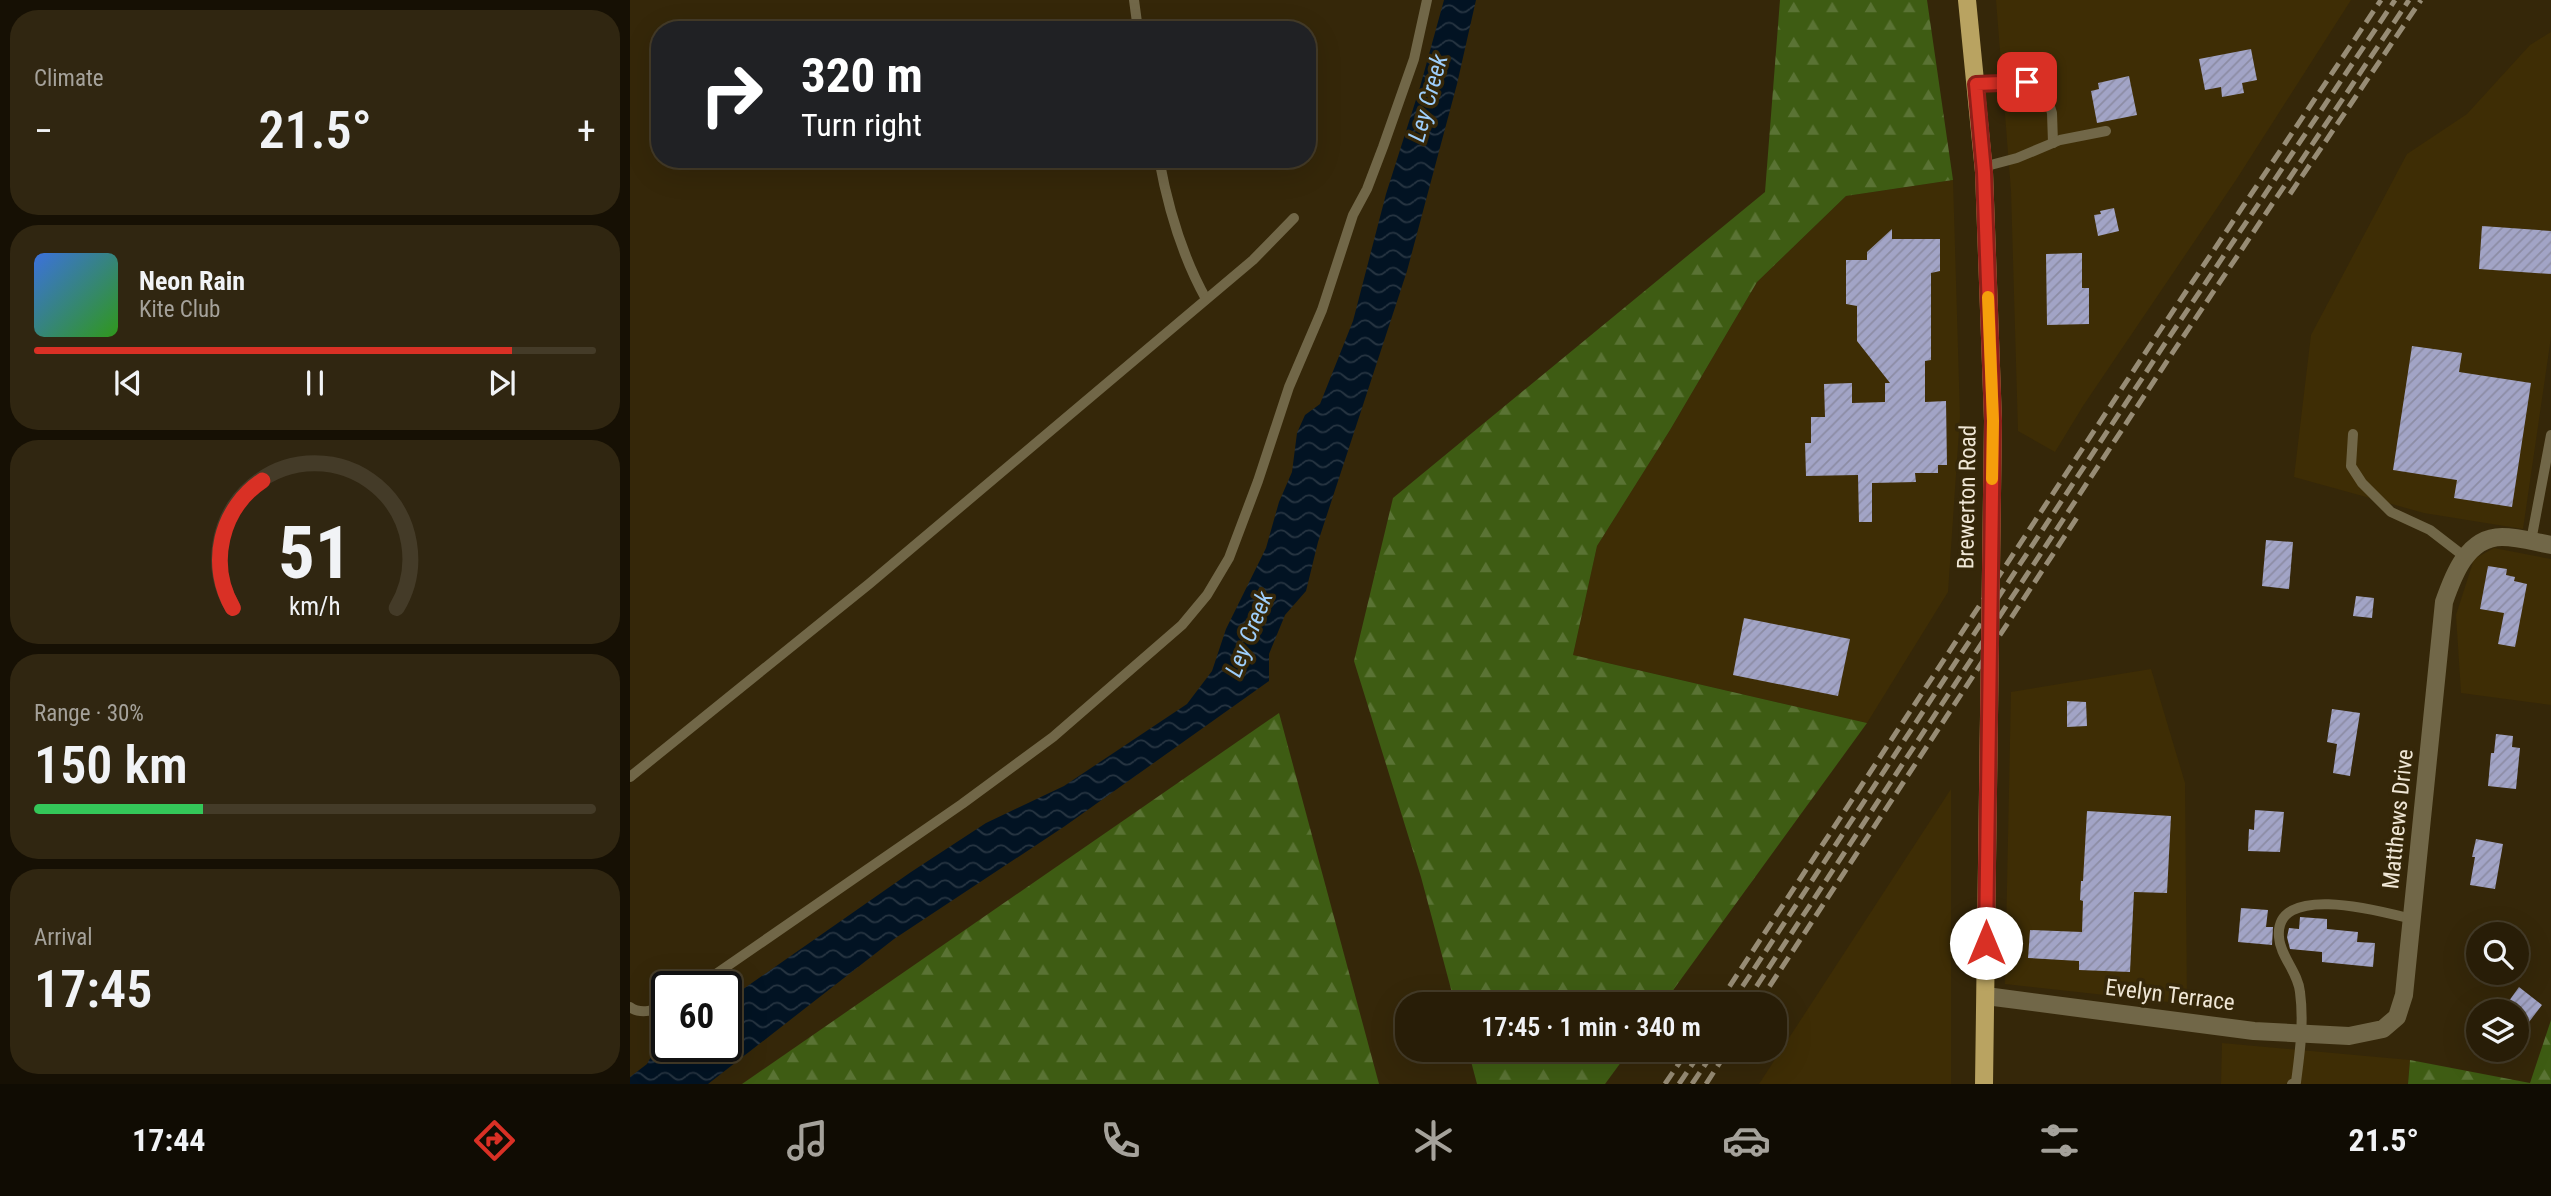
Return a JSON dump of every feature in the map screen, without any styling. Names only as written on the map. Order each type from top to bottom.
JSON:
[{"type":"main road","name":"Brewerton Road","points":[[1967,0],[1983,167],[1993,421],[1984,1084]]},
{"type":"street","points":[[2465,557],[2482,542],[2500,537],[2551,545]]},
{"type":"street","name":"Matthews Drive","points":[[2349,1037],[2383,1029],[2397,1017],[2404,995],[2444,602],[2453,574],[2465,557]]},
{"type":"street","name":"Evelyn Terrace","points":[[1986,996],[2255,1031],[2349,1037]]},
{"type":"lane","points":[[1134,0],[1137,21]]},
{"type":"lane","points":[[720,971],[962,804],[1053,737],[1172,634],[1207,595],[1229,558],[1289,387],[1322,310],[1353,215],[1371,179],[1414,59],[1427,0]]},
{"type":"lane","points":[[1976,84],[2027,82],[2044,88],[2052,113],[2053,143]]},
{"type":"lane","points":[[1983,167],[2017,158],[2053,143],[2106,131]]},
{"type":"lane","points":[[1161,168],[1167,201],[1196,281],[1206,299]]},
{"type":"lane","points":[[630,778],[869,584],[1253,260],[1294,218]]},
{"type":"lane","points":[[2353,434],[2351,466],[2362,483],[2391,512],[2430,530],[2465,557]]},
{"type":"lane","points":[[2531,541],[2551,435]]},
{"type":"lane","points":[[2296,1083],[2302,1034],[2300,988],[2278,939],[2280,922],[2295,907],[2314,904],[2369,908],[2412,919]]},
{"type":"lane","points":[[630,1007],[636,1011],[651,1010]]},
{"type":"shaded area","points":[[1996,0],[2351,0],[2236,180],[2083,406],[2055,452],[2018,431],[2011,191]]},
{"type":"shaded area","points":[[2551,32],[2551,337],[2523,529],[2424,513],[2294,477],[2311,335],[2407,154],[2467,114],[2530,45]]},
{"type":"shaded area","points":[[1953,180],[1960,416],[1948,592],[1867,723],[1573,655],[1597,546],[1670,430],[1757,282],[1846,196]]},
{"type":"shaded area","points":[[2494,548],[2551,559],[2551,705],[2461,693],[2456,615],[2474,559]]},
{"type":"shaded area","points":[[2151,669],[2185,783],[2187,1004],[2005,984],[2011,692]]},
{"type":"shaded area","points":[[1951,789],[1951,1084],[1759,1084],[1773,1062],[1787,1062],[1787,1041]]},
{"type":"shaded area","points":[[2222,1043],[2410,1060],[2408,1084],[2221,1084]]},
{"type":"green space","points":[[1780,0],[1927,0],[1953,180],[1846,196],[1757,282],[1670,430],[1597,546],[1573,655],[1867,723],[1672,992],[1452,992],[1421,877],[1354,661],[1393,498],[1765,192]]},
{"type":"green space","points":[[1279,713],[1379,1084],[742,1084]]},
{"type":"green space","points":[[2551,1020],[2551,1084],[2408,1084],[2410,1060],[2530,1083]]},
{"type":"green space","points":[[1471,1062],[1621,1062],[1605,1084],[1477,1084]]},
{"type":"water","name":"Ley Creek","points":[[1444,0],[1476,0],[1457,84],[1407,271],[1318,542],[1306,591],[1285,615],[1269,654],[1269,681],[1065,826],[894,939],[742,1057],[742,990],[986,823],[1064,786],[1187,704],[1212,671],[1226,629],[1266,548],[1279,502],[1292,472],[1297,433],[1305,415],[1320,404],[1353,321],[1386,194]]},
{"type":"water","points":[[651,1057],[651,1062],[736,1062],[708,1084],[630,1084],[630,1077],[647,1064]]},
{"type":"building","points":[[2251,49],[2257,80],[2242,83],[2244,93],[2222,97],[2221,87],[2205,90],[2199,59]]},
{"type":"building","points":[[2129,76],[2137,115],[2097,123],[2091,91],[2099,89],[2098,83]]},
{"type":"building","points":[[2114,208],[2119,231],[2098,236],[2094,215]]},
{"type":"building","points":[[2482,226],[2551,231],[2551,274],[2479,269]]},
{"type":"building","points":[[1892,229],[1892,239],[1940,239],[1940,271],[1931,273],[1931,360],[1925,361],[1925,402],[1946,401],[1947,465],[1938,465],[1938,473],[1915,473],[1916,482],[1872,483],[1872,522],[1859,522],[1858,475],[1806,476],[1805,443],[1811,443],[1811,417],[1825,417],[1824,384],[1852,383],[1852,403],[1885,402],[1885,383],[1890,383],[1857,341],[1857,306],[1846,304],[1846,260],[1867,260],[1867,252]]},
{"type":"building","points":[[2082,253],[2082,288],[2089,288],[2089,324],[2047,325],[2046,254]]},
{"type":"building","points":[[2412,346],[2462,353],[2459,372],[2531,383],[2512,507],[2454,498],[2457,480],[2393,470]]},
{"type":"building","points":[[2266,540],[2293,542],[2289,589],[2262,586]]},
{"type":"building","points":[[2488,566],[2507,569],[2506,575],[2515,577],[2514,581],[2527,584],[2515,647],[2498,644],[2504,613],[2480,609]]},
{"type":"building","points":[[2356,596],[2374,598],[2372,618],[2353,616]]},
{"type":"building","points":[[1744,618],[1850,639],[1838,696],[1733,675]]},
{"type":"building","points":[[2067,701],[2086,702],[2087,726],[2067,727]]},
{"type":"building","points":[[2332,709],[2360,713],[2350,776],[2333,773],[2337,744],[2327,742]]},
{"type":"building","points":[[2496,734],[2513,736],[2512,747],[2520,748],[2516,789],[2488,786]]},
{"type":"building","points":[[2255,810],[2284,812],[2280,852],[2248,851],[2249,829],[2254,830]]},
{"type":"building","points":[[2087,811],[2171,816],[2167,893],[2134,892],[2130,972],[2079,970],[2079,961],[2028,958],[2030,930],[2082,932],[2083,901],[2080,900]]},
{"type":"building","points":[[2476,839],[2503,844],[2495,889],[2470,885]]},
{"type":"building","points":[[2241,908],[2268,910],[2266,927],[2273,927],[2272,945],[2238,942]]},
{"type":"building","points":[[2300,917],[2327,919],[2327,929],[2358,932],[2357,942],[2375,943],[2373,967],[2322,962],[2322,952],[2290,949],[2287,937],[2289,928],[2299,929]]},
{"type":"building","points":[[2519,987],[2542,1005],[2529,1022],[2529,999],[2510,999]]},
{"type":"railway","points":[[1726,992],[2157,335],[2381,0]]},
{"type":"railway","points":[[1739,992],[2166,342],[2395,0]]},
{"type":"railway","points":[[1753,992],[2175,349],[2409,0]]},
{"type":"railway","points":[[2290,194],[2421,0]]},
{"type":"railway","points":[[1766,992],[2078,516]]},
{"type":"railway","points":[[1665,1084],[1680,1062]]},
{"type":"railway","points":[[1679,1084],[1694,1062]]},
{"type":"railway","points":[[1692,1084],[1707,1062]]},
{"type":"railway","points":[[1706,1084],[1720,1062]]},
{"type":"slow traffic","points":[[1988,297],[1993,421],[1992,479]]},
{"type":"route","points":[[1986,943],[1993,421],[1984,172],[1976,84],[2027,82]]}]
